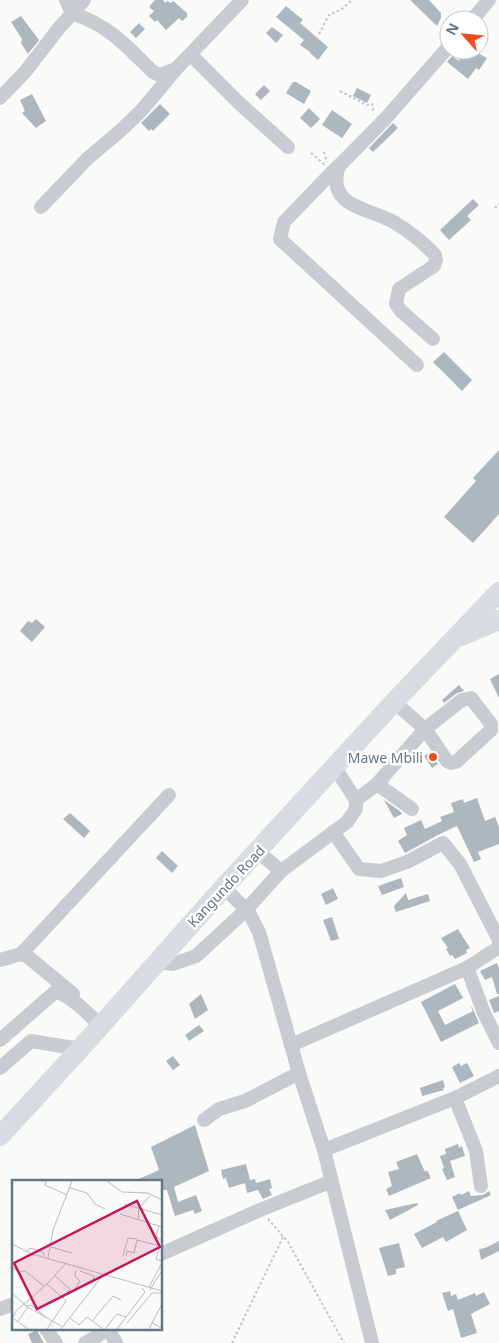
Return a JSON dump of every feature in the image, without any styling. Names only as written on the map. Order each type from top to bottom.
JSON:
[{"type":"highway","name":"Kangundo Road","points":[[0,1136],[257,851],[394,702],[499,592]]},
{"type":"highway","name":"Kangundo Road","points":[[454,638],[496,626]]},
{"type":"street","points":[[66,0],[72,13],[92,20],[110,31],[153,72],[160,75],[177,68]]},
{"type":"street","points":[[0,98],[25,72],[84,0]]},
{"type":"street","points":[[41,207],[88,158],[141,110],[177,68],[242,0]]},
{"type":"street","points":[[480,10],[489,0]]},
{"type":"street","points":[[496,0],[499,3]]},
{"type":"street","points":[[191,55],[239,103],[288,147]]},
{"type":"street","points":[[417,365],[280,239],[284,222],[333,166],[354,153],[439,57]]},
{"type":"street","points":[[333,166],[336,174],[336,185],[340,194],[350,204],[381,216],[409,231],[435,255],[434,266],[399,289],[396,304],[401,311],[433,339]]},
{"type":"street","points":[[356,800],[376,784],[425,729],[467,698],[471,698],[491,724],[491,730],[456,762],[447,761],[425,729],[394,702]]},
{"type":"street","points":[[156,962],[173,964],[196,956],[246,910],[281,871],[347,822],[356,808],[356,800],[335,768]]},
{"type":"street","points":[[376,784],[412,809]]},
{"type":"street","points":[[0,960],[21,954],[169,795]]},
{"type":"street","points":[[333,832],[359,869],[381,871],[407,862],[443,843],[460,864],[499,940]]},
{"type":"street","points":[[257,851],[281,871]]},
{"type":"street","points":[[224,887],[246,910],[259,932],[299,1073],[324,1150],[372,1343]]},
{"type":"street","points":[[291,1045],[467,968],[499,947]]},
{"type":"street","points":[[21,954],[31,958],[102,1022]]},
{"type":"street","points":[[467,968],[484,1014],[499,1043]]},
{"type":"street","points":[[0,1040],[55,992],[61,993],[102,1022]]},
{"type":"street","points":[[0,1068],[31,1041],[80,1049]]},
{"type":"street","points":[[204,1120],[219,1109],[245,1101],[299,1073]]},
{"type":"street","points":[[324,1150],[455,1098],[499,1076]]},
{"type":"street","points":[[455,1098],[476,1151],[480,1186]]},
{"type":"street","points":[[162,1254],[260,1210],[332,1181]]},
{"type":"street","points":[[0,1310],[12,1305]]},
{"type":"street","points":[[47,1330],[56,1343]]},
{"type":"street","points":[[85,1343],[99,1336],[102,1330]]},
{"type":"street","points":[[109,1330],[116,1343]]},
{"type":"path","points":[[319,34],[329,15],[342,9],[352,0]]},
{"type":"path","points":[[340,91],[367,105],[372,104],[373,110],[386,118]]},
{"type":"path","points":[[324,152],[333,166]]},
{"type":"path","points":[[499,204],[495,208],[499,208]]},
{"type":"path","points":[[260,1210],[283,1236],[344,1343]]},
{"type":"path","points":[[232,1343],[283,1236]]},
{"type":"building","points":[[155,0],[163,0],[165,3],[173,1],[187,13],[187,17],[182,21],[179,18],[166,30],[157,20],[155,22],[149,16],[154,11],[149,7]]},
{"type":"building","points":[[410,0],[429,0],[439,11],[437,26]]},
{"type":"building","points":[[286,6],[303,20],[300,23],[328,47],[318,60],[300,45],[304,40],[276,17]]},
{"type":"building","points":[[21,16],[39,40],[28,54],[21,43],[22,39],[11,22]]},
{"type":"building","points":[[139,23],[145,29],[136,38],[130,32]]},
{"type":"building","points":[[272,27],[283,35],[276,43],[266,33]]},
{"type":"building","points":[[449,60],[486,60],[479,70],[476,68],[468,79],[447,62]]},
{"type":"building","points":[[293,82],[311,91],[304,104],[286,93]]},
{"type":"building","points":[[264,85],[270,91],[261,100],[255,94]]},
{"type":"building","points":[[357,88],[371,95],[367,103],[353,96]]},
{"type":"building","points":[[32,94],[46,121],[36,128],[22,113],[25,111],[20,100]]},
{"type":"building","points":[[160,104],[170,114],[153,131],[151,129],[149,131],[141,123]]},
{"type":"building","points":[[309,108],[320,119],[311,128],[300,118]]},
{"type":"building","points":[[332,110],[352,124],[342,138],[322,125]]},
{"type":"building","points":[[393,123],[398,128],[373,152],[369,148]]},
{"type":"building","points":[[473,199],[479,205],[467,216],[471,220],[449,240],[440,230]]},
{"type":"building","points":[[444,352],[472,380],[462,391],[433,362]]},
{"type":"building","points":[[499,450],[499,514],[473,543],[444,517],[476,481],[473,478]]},
{"type":"building","points":[[36,619],[45,627],[32,642],[20,631],[28,621],[32,623]]},
{"type":"building","points":[[499,674],[499,698],[490,679]]},
{"type":"building","points":[[459,685],[464,691],[457,693],[444,703],[442,700]]},
{"type":"building","points":[[430,752],[438,764],[432,768],[424,756]]},
{"type":"building","points":[[477,798],[485,821],[495,817],[499,827],[499,844],[478,852],[481,859],[474,862],[457,826],[405,853],[398,841],[407,835],[404,828],[421,820],[425,829],[442,821],[440,817],[454,812],[451,803],[463,799],[464,803]]},
{"type":"building","points":[[384,800],[401,812],[402,814],[394,818]]},
{"type":"building","points":[[70,813],[90,831],[84,838],[63,819]]},
{"type":"building","points":[[162,851],[178,866],[172,873],[156,858]]},
{"type":"building","points":[[401,878],[404,887],[382,895],[378,886]]},
{"type":"building","points":[[333,888],[338,899],[326,905],[321,894]]},
{"type":"building","points":[[406,893],[408,900],[428,894],[430,901],[396,912],[394,906]]},
{"type":"building","points":[[332,917],[339,939],[331,941],[323,920]]},
{"type":"building","points":[[458,929],[470,948],[466,950],[467,953],[455,959],[452,955],[450,956],[446,949],[448,948],[441,938]]},
{"type":"building","points":[[497,963],[499,968],[499,994],[497,994],[492,977],[485,980],[480,971]]},
{"type":"building","points":[[455,984],[463,998],[438,1011],[445,1025],[473,1011],[471,1007],[472,1007],[479,1023],[441,1042],[421,1002]]},
{"type":"building","points":[[201,994],[208,1010],[195,1019],[189,1004]]},
{"type":"building","points":[[499,996],[499,1011],[494,1013],[489,1000]]},
{"type":"building","points":[[199,1025],[204,1031],[189,1041],[185,1035]]},
{"type":"building","points":[[173,1056],[180,1065],[173,1070],[166,1061]]},
{"type":"building","points":[[459,1063],[461,1066],[467,1063],[474,1076],[460,1083],[452,1067]]},
{"type":"building","points":[[443,1080],[444,1090],[422,1096],[420,1088]]},
{"type":"building","points":[[195,1125],[209,1171],[174,1187],[178,1202],[196,1195],[202,1211],[195,1214],[193,1210],[175,1216],[167,1190],[162,1190],[162,1180],[136,1180],[159,1170],[151,1147]]},
{"type":"building","points":[[458,1144],[459,1148],[462,1146],[465,1156],[450,1161],[455,1177],[447,1180],[442,1169],[444,1168],[440,1156],[446,1154],[445,1149]]},
{"type":"building","points":[[417,1154],[425,1172],[427,1170],[431,1178],[389,1196],[386,1189],[392,1186],[388,1172],[399,1169],[396,1162]]},
{"type":"building","points":[[246,1164],[250,1180],[255,1179],[256,1183],[270,1179],[272,1188],[269,1189],[272,1195],[263,1199],[258,1190],[247,1193],[245,1183],[229,1188],[226,1178],[223,1179],[221,1170]]},
{"type":"building","points":[[469,1191],[471,1196],[483,1195],[489,1191],[491,1195],[458,1210],[452,1197]]},
{"type":"building","points":[[417,1203],[418,1205],[390,1220],[385,1210]]},
{"type":"building","points":[[458,1211],[467,1230],[446,1242],[443,1237],[422,1248],[414,1234]]},
{"type":"building","points":[[499,1241],[499,1251],[481,1260],[479,1249]]},
{"type":"building","points":[[399,1243],[405,1267],[396,1269],[396,1274],[388,1276],[379,1248]]},
{"type":"building","points":[[450,1291],[451,1296],[456,1294],[458,1300],[475,1293],[476,1296],[484,1292],[490,1304],[471,1314],[477,1333],[461,1338],[453,1309],[448,1311],[442,1293]]},
{"type":"building","points":[[37,1330],[44,1343],[32,1343],[28,1334]]},
{"type":"place","name":"Mawe Mbili","points":[[433,757]]}]
